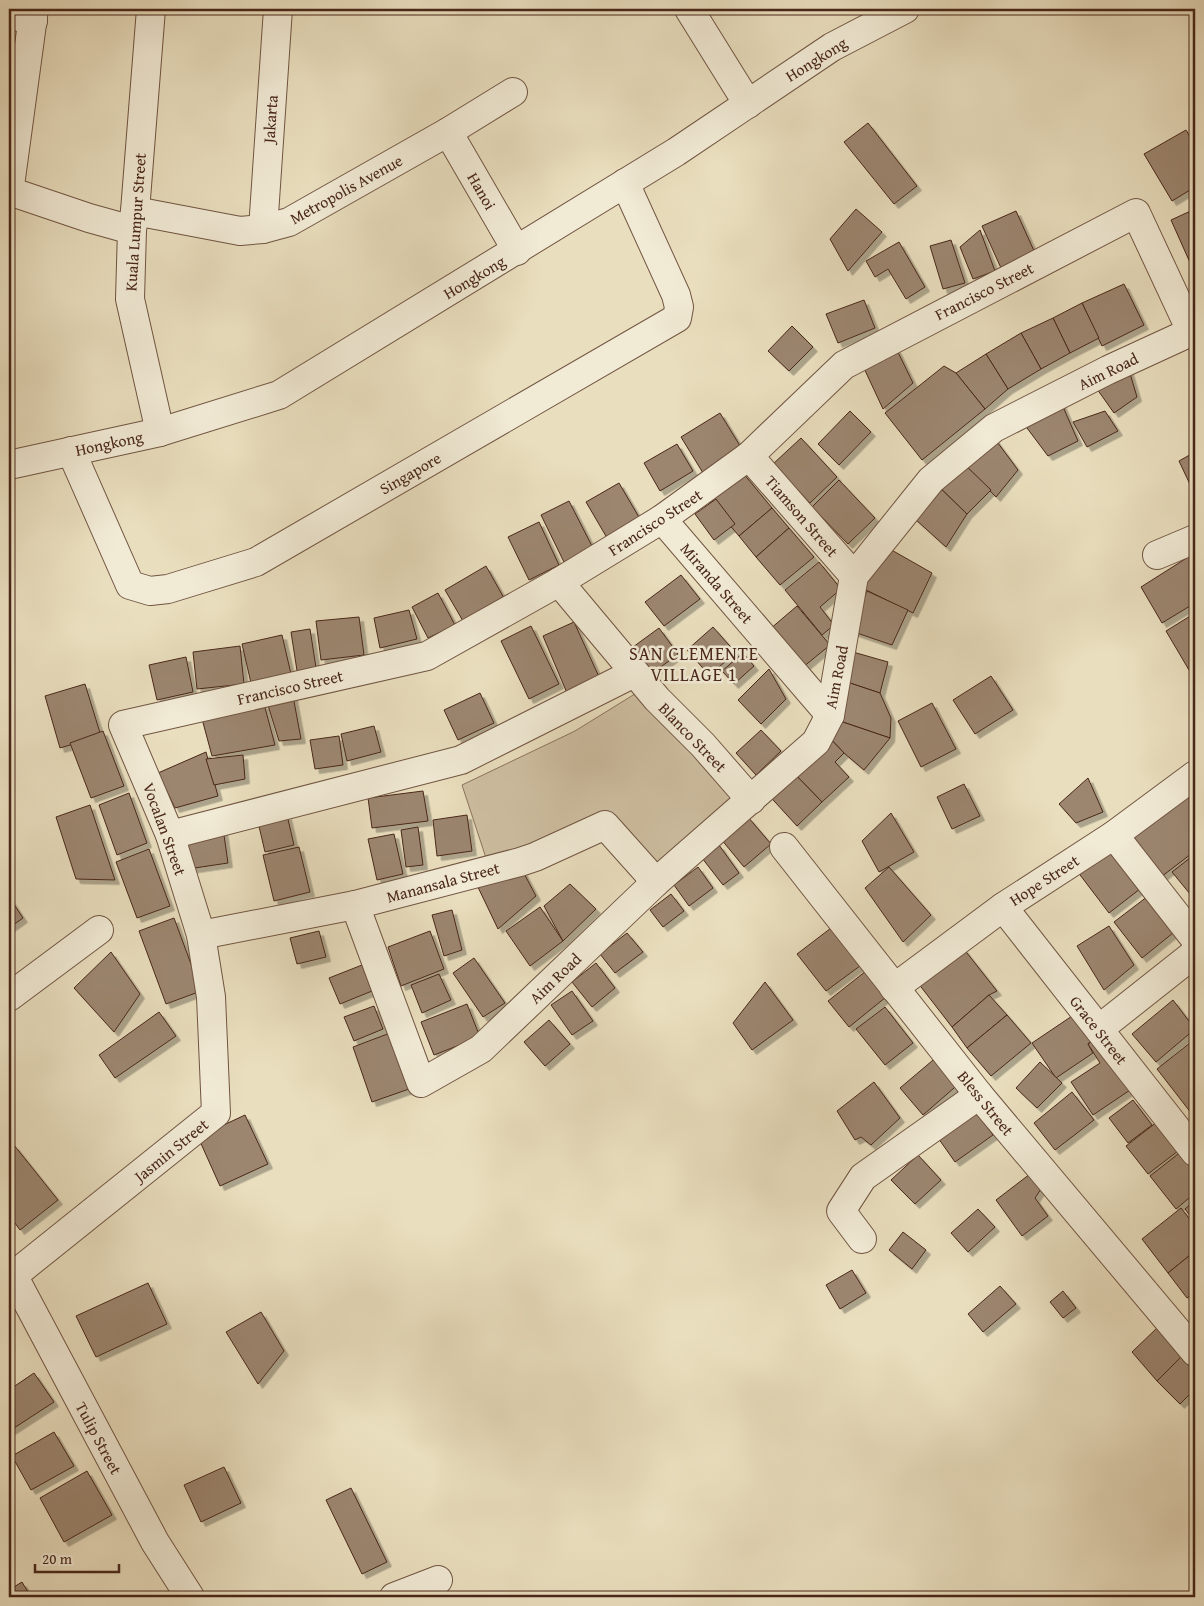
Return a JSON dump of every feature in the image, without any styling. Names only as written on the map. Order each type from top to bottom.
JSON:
[{"type":"street","name":"Kuala Lumpur Street","points":[[151,9],[134,221],[130,299],[160,432]]},
{"type":"street","name":"Jakarta","points":[[262,229],[278,9]]},
{"type":"street","points":[[689,9],[748,104]]},
{"type":"street","name":"Hongkong","points":[[9,464],[160,432],[279,395],[676,152],[832,47],[905,9]]},
{"type":"street","points":[[9,191],[25,14]]},
{"type":"street","name":"Metropolis Avenue","points":[[9,191],[89,218],[240,231],[262,229],[289,222],[448,132],[513,92]]},
{"type":"street","name":"Hanoi","points":[[448,132],[517,251]]},
{"type":"street","name":"Singapore","points":[[71,451],[130,585],[150,591],[168,589],[256,562],[677,318],[679,308],[676,295],[625,183]]},
{"type":"street","name":"Francisco Street","points":[[123,725],[427,656],[560,582],[662,520],[749,456],[844,365],[1136,213],[1193,330]]},
{"type":"street","name":"Aim Road","points":[[355,905],[421,1083],[481,1049],[656,882],[816,742],[830,714],[854,576],[932,480],[994,428],[1108,370],[1193,330]]},
{"type":"street","name":"Tiamson Street","points":[[749,456],[854,576]]},
{"type":"street","name":"Miranda Street","points":[[662,520],[830,714]]},
{"type":"street","points":[[1158,555],[1195,539]]},
{"type":"street","name":"Blanco Street","points":[[560,582],[634,673],[703,745],[751,800]]},
{"type":"street","points":[[170,834],[461,760],[634,673]]},
{"type":"street","name":"Vocalan Street","points":[[123,725],[170,834],[201,935]]},
{"type":"street","name":"Hope Street","points":[[894,988],[1003,907],[1114,835],[1195,775]]},
{"type":"street","name":"Manansala Street","points":[[201,935],[355,905],[536,857],[605,825],[656,882]]},
{"type":"street","points":[[1114,835],[1195,938]]},
{"type":"street","name":"Bless Street","points":[[784,847],[979,1095],[1195,1352]]},
{"type":"street","name":"Grace Street","points":[[1003,907],[1195,1152]]},
{"type":"street","points":[[9,996],[99,930]]},
{"type":"street","name":"Jasmin Street","points":[[11,1277],[216,1113],[211,997],[201,935]]},
{"type":"street","points":[[1099,1029],[1195,952]]},
{"type":"street","points":[[862,1239],[841,1211],[864,1178],[979,1095]]},
{"type":"street","name":"Tulip Street","points":[[11,1277],[155,1542],[190,1597]]},
{"type":"street","points":[[394,1597],[438,1580]]},
{"type":"shaded area","points":[[638,692],[739,795],[667,860],[654,863],[608,813],[488,864],[462,785],[575,731]]},
{"type":"building","points":[[868,123],[917,186],[894,204],[844,142]]},
{"type":"building","points":[[1186,130],[1195,145],[1195,187],[1172,201],[1144,154]]},
{"type":"building","points":[[856,209],[882,232],[848,271],[830,239]]},
{"type":"building","points":[[1195,209],[1195,266],[1192,267],[1171,220]]},
{"type":"building","points":[[1016,211],[1035,253],[1001,268],[982,226]]},
{"type":"building","points":[[980,230],[995,271],[973,279],[960,247]]},
{"type":"building","points":[[951,240],[965,283],[943,289],[930,246]]},
{"type":"building","points":[[899,242],[925,287],[906,299],[888,269],[875,277],[866,261]]},
{"type":"building","points":[[1124,284],[1144,325],[1102,346],[1082,303]]},
{"type":"building","points":[[864,300],[875,328],[838,343],[826,314]]},
{"type":"building","points":[[1082,303],[1099,338],[1070,353],[1053,318]]},
{"type":"building","points":[[1053,318],[1070,353],[1041,369],[1021,333]]},
{"type":"building","points":[[792,326],[813,347],[789,371],[768,351]]},
{"type":"building","points":[[1021,333],[1041,369],[1008,389],[986,354]]},
{"type":"building","points":[[896,348],[913,383],[883,409],[862,364]]},
{"type":"building","points":[[986,354],[1008,389],[985,409],[956,373]]},
{"type":"building","points":[[944,366],[956,373],[985,409],[922,460],[885,413]]},
{"type":"building","points":[[1129,370],[1137,397],[1114,413],[1097,389]]},
{"type":"building","points":[[1057,393],[1078,441],[1048,456],[1018,416]]},
{"type":"building","points":[[850,411],[871,432],[839,465],[818,444]]},
{"type":"building","points":[[1105,411],[1118,431],[1087,447],[1073,422]]},
{"type":"building","points":[[720,413],[742,449],[703,473],[681,437]]},
{"type":"building","points":[[989,431],[1018,470],[996,497],[959,459]]},
{"type":"building","points":[[801,438],[837,477],[810,503],[773,464]]},
{"type":"building","points":[[677,444],[693,471],[660,491],[644,463]]},
{"type":"building","points":[[1195,452],[1195,495],[1179,461]]},
{"type":"building","points":[[959,459],[991,490],[967,514],[936,484]]},
{"type":"building","points":[[743,473],[772,508],[739,536],[710,502]]},
{"type":"building","points":[[839,480],[875,518],[848,544],[812,507]]},
{"type":"building","points":[[619,483],[643,524],[610,543],[586,502]]},
{"type":"building","points":[[936,484],[967,514],[946,547],[904,509]]},
{"type":"building","points":[[716,499],[735,524],[714,540],[695,514]]},
{"type":"building","points":[[569,501],[593,548],[564,562],[541,515]]},
{"type":"building","points":[[772,508],[789,528],[756,557],[739,536]]},
{"type":"building","points":[[539,522],[559,565],[529,580],[508,537]]},
{"type":"building","points":[[789,528],[814,557],[780,585],[756,557]]},
{"type":"building","points":[[881,544],[932,573],[913,613],[858,586]]},
{"type":"building","points":[[1193,554],[1195,558],[1195,603],[1162,623],[1141,587]]},
{"type":"building","points":[[819,562],[841,589],[820,607],[834,625],[822,635],[785,590]]},
{"type":"building","points":[[486,566],[504,598],[463,621],[445,590]]},
{"type":"building","points":[[681,575],[700,599],[664,626],[645,602]]},
{"type":"building","points":[[867,591],[908,610],[892,645],[851,631]]},
{"type":"building","points":[[438,593],[455,625],[428,638],[412,607]]},
{"type":"building","points":[[797,606],[830,645],[802,668],[770,629]]},
{"type":"building","points":[[409,610],[417,639],[380,648],[374,618]]},
{"type":"building","points":[[1195,613],[1195,666],[1189,670],[1166,631]]},
{"type":"building","points":[[359,617],[364,655],[321,660],[316,621]]},
{"type":"building","points":[[574,622],[600,679],[567,693],[543,636]]},
{"type":"building","points":[[531,626],[559,684],[529,699],[501,641]]},
{"type":"building","points":[[713,627],[736,653],[709,675],[687,650]]},
{"type":"building","points":[[659,628],[678,654],[653,673],[633,647]]},
{"type":"building","points":[[310,629],[317,674],[298,677],[291,632]]},
{"type":"building","points":[[282,635],[291,674],[251,683],[242,644]]},
{"type":"building","points":[[240,646],[244,684],[197,689],[193,652]]},
{"type":"building","points":[[853,652],[888,662],[880,693],[838,679]]},
{"type":"building","points":[[743,653],[754,666],[734,684],[722,671]]},
{"type":"building","points":[[186,657],[193,692],[157,700],[149,665]]},
{"type":"building","points":[[769,669],[786,699],[761,724],[738,700]]},
{"type":"building","points":[[991,676],[1013,710],[975,734],[953,700]]},
{"type":"building","points":[[838,679],[880,693],[891,718],[890,738],[825,716]]},
{"type":"building","points":[[85,684],[101,736],[60,748],[45,696]]},
{"type":"building","points":[[480,693],[494,723],[458,740],[444,710]]},
{"type":"building","points":[[293,696],[301,739],[279,741],[267,702]]},
{"type":"building","points":[[932,703],[956,749],[921,767],[898,721]]},
{"type":"building","points":[[264,704],[275,745],[212,756],[201,715]]},
{"type":"building","points":[[825,716],[890,738],[864,770],[824,732]]},
{"type":"building","points":[[374,726],[381,752],[347,761],[341,734]]},
{"type":"building","points":[[761,730],[781,751],[756,775],[736,753]]},
{"type":"building","points":[[103,731],[124,786],[91,798],[70,743]]},
{"type":"building","points":[[824,732],[844,753],[835,762],[849,777],[822,802],[789,768]]},
{"type":"building","points":[[339,736],[343,765],[315,769],[310,740]]},
{"type":"building","points":[[206,752],[218,796],[175,808],[158,773]]},
{"type":"building","points":[[243,755],[245,779],[214,785],[206,759]]},
{"type":"building","points":[[789,768],[822,802],[797,826],[765,791]]},
{"type":"building","points":[[1088,778],[1103,812],[1076,823],[1059,804]]},
{"type":"building","points":[[1195,781],[1195,851],[1161,877],[1125,830]]},
{"type":"building","points":[[964,784],[980,816],[952,829],[937,797]]},
{"type":"building","points":[[423,791],[428,821],[372,828],[368,798]]},
{"type":"building","points":[[129,793],[147,843],[117,855],[99,805]]},
{"type":"building","points":[[90,805],[115,880],[76,879],[56,817]]},
{"type":"building","points":[[891,813],[914,852],[879,872],[862,841]]},
{"type":"building","points":[[287,815],[294,845],[265,852],[258,822]]},
{"type":"building","points":[[467,815],[472,851],[437,856],[433,820]]},
{"type":"building","points":[[748,817],[771,844],[744,867],[721,839]]},
{"type":"building","points":[[418,827],[423,865],[406,867],[401,830]]},
{"type":"building","points":[[223,828],[228,863],[188,869],[183,834]]},
{"type":"building","points":[[394,834],[403,874],[377,880],[368,839]]},
{"type":"building","points":[[1115,836],[1149,882],[1109,913],[1074,867]]},
{"type":"building","points":[[719,845],[739,873],[723,885],[702,858]]},
{"type":"building","points":[[299,847],[310,892],[274,901],[263,855]]},
{"type":"building","points":[[149,849],[170,906],[137,918],[116,862]]},
{"type":"building","points":[[1195,854],[1195,900],[1172,872]]},
{"type":"building","points":[[519,864],[536,896],[498,929],[476,883]]},
{"type":"building","points":[[698,867],[713,888],[689,906],[674,885]]},
{"type":"building","points":[[889,867],[931,915],[903,942],[865,888]]},
{"type":"building","points":[[570,884],[596,909],[563,941],[544,906]]},
{"type":"building","points":[[1156,890],[1183,925],[1142,958],[1114,922]]},
{"type":"building","points":[[671,894],[684,911],[663,927],[650,910]]},
{"type":"building","points":[[9,897],[23,918],[9,928]]},
{"type":"building","points":[[540,907],[563,941],[530,966],[506,931]]},
{"type":"building","points":[[452,910],[462,950],[444,956],[432,915]]},
{"type":"building","points":[[174,918],[201,991],[166,1004],[139,931]]},
{"type":"building","points":[[835,925],[864,963],[826,991],[797,954]]},
{"type":"building","points":[[1109,926],[1134,965],[1104,990],[1077,946]]},
{"type":"building","points":[[319,931],[326,957],[297,964],[290,938]]},
{"type":"building","points":[[430,931],[444,969],[401,986],[388,947]]},
{"type":"building","points":[[627,933],[643,952],[615,973],[600,954]]},
{"type":"building","points":[[963,948],[997,991],[989,995],[952,1027],[918,983]]},
{"type":"building","points":[[111,952],[140,994],[114,1032],[74,988]]},
{"type":"building","points":[[474,958],[505,1003],[483,1017],[453,973]]},
{"type":"building","points":[[596,963],[615,988],[592,1007],[572,982]]},
{"type":"building","points":[[362,965],[372,991],[340,1004],[329,978]]},
{"type":"building","points":[[871,967],[891,993],[849,1027],[828,1001]]},
{"type":"building","points":[[439,974],[451,1000],[422,1013],[411,985]]},
{"type":"building","points":[[765,982],[793,1020],[752,1050],[733,1023]]},
{"type":"building","points":[[572,991],[593,1021],[572,1035],[551,1005]]},
{"type":"building","points":[[989,995],[1007,1015],[967,1048],[952,1027]]},
{"type":"building","points":[[1173,1000],[1195,1029],[1156,1062],[1132,1034]]},
{"type":"building","points":[[467,1004],[480,1037],[434,1055],[421,1022]]},
{"type":"building","points":[[374,1006],[383,1029],[354,1041],[344,1017]]},
{"type":"building","points":[[885,1007],[913,1043],[885,1065],[856,1029]]},
{"type":"building","points":[[159,1012],[176,1036],[115,1078],[99,1055]]},
{"type":"building","points":[[1078,1012],[1094,1037],[1088,1044],[1093,1053],[1056,1078],[1032,1043]]},
{"type":"building","points":[[1007,1015],[1031,1043],[991,1076],[967,1048]]},
{"type":"building","points":[[549,1020],[570,1044],[545,1066],[524,1042]]},
{"type":"building","points":[[390,1033],[409,1089],[372,1102],[353,1047]]},
{"type":"building","points":[[1105,1033],[1139,1084],[1093,1115],[1071,1082],[1100,1063],[1088,1044]]},
{"type":"building","points":[[1195,1039],[1195,1118],[1157,1069]]},
{"type":"building","points":[[939,1055],[962,1081],[923,1115],[900,1088]]},
{"type":"building","points":[[1040,1062],[1062,1083],[1037,1108],[1016,1088]]},
{"type":"building","points":[[874,1082],[900,1118],[871,1145],[861,1137],[855,1140],[837,1111]]},
{"type":"building","points":[[1072,1092],[1094,1120],[1055,1150],[1034,1123]]},
{"type":"building","points":[[1133,1100],[1152,1125],[1128,1143],[1109,1118]]},
{"type":"building","points":[[973,1108],[993,1135],[955,1162],[936,1135]]},
{"type":"building","points":[[245,1115],[268,1164],[220,1186],[198,1137]]},
{"type":"building","points":[[1157,1122],[1178,1151],[1148,1174],[1126,1146]]},
{"type":"building","points":[[14,1145],[58,1200],[20,1230],[9,1215],[9,1149]]},
{"type":"building","points":[[1187,1147],[1195,1157],[1195,1193],[1176,1209],[1150,1176]]},
{"type":"building","points":[[918,1155],[941,1180],[915,1204],[891,1180]]},
{"type":"building","points":[[1030,1174],[1041,1189],[1035,1198],[1048,1216],[1022,1236],[996,1200]]},
{"type":"building","points":[[1195,1200],[1195,1222],[1185,1209]]},
{"type":"building","points":[[1181,1208],[1195,1226],[1195,1251],[1168,1273],[1142,1239]]},
{"type":"building","points":[[978,1209],[995,1227],[968,1252],[951,1233]]},
{"type":"building","points":[[903,1232],[926,1250],[912,1269],[889,1250]]},
{"type":"building","points":[[1195,1251],[1195,1292],[1187,1298],[1168,1273]]},
{"type":"building","points":[[852,1270],[866,1293],[840,1309],[826,1285]]},
{"type":"building","points":[[148,1283],[167,1324],[96,1357],[76,1316]]},
{"type":"building","points":[[1000,1286],[1016,1304],[983,1332],[968,1314]]},
{"type":"building","points":[[1063,1291],[1076,1308],[1063,1318],[1050,1302]]},
{"type":"building","points":[[261,1312],[284,1351],[258,1384],[226,1332]]},
{"type":"building","points":[[1157,1328],[1183,1355],[1157,1381],[1132,1352]]},
{"type":"building","points":[[1183,1355],[1195,1368],[1195,1389],[1180,1404],[1157,1381]]},
{"type":"building","points":[[34,1373],[54,1402],[11,1430],[9,1427],[9,1390]]},
{"type":"building","points":[[54,1432],[74,1466],[31,1490],[12,1456]]},
{"type":"building","points":[[224,1467],[241,1503],[201,1522],[184,1485]]},
{"type":"building","points":[[87,1471],[112,1515],[64,1542],[40,1498]]},
{"type":"building","points":[[351,1488],[387,1562],[362,1574],[326,1500]]},
{"type":"building","points":[[22,1582],[31,1597],[9,1597],[9,1590]]},
{"type":"district","name":"SAN CLEMENTE VILLAGE 1","points":[[694,663]]}]
